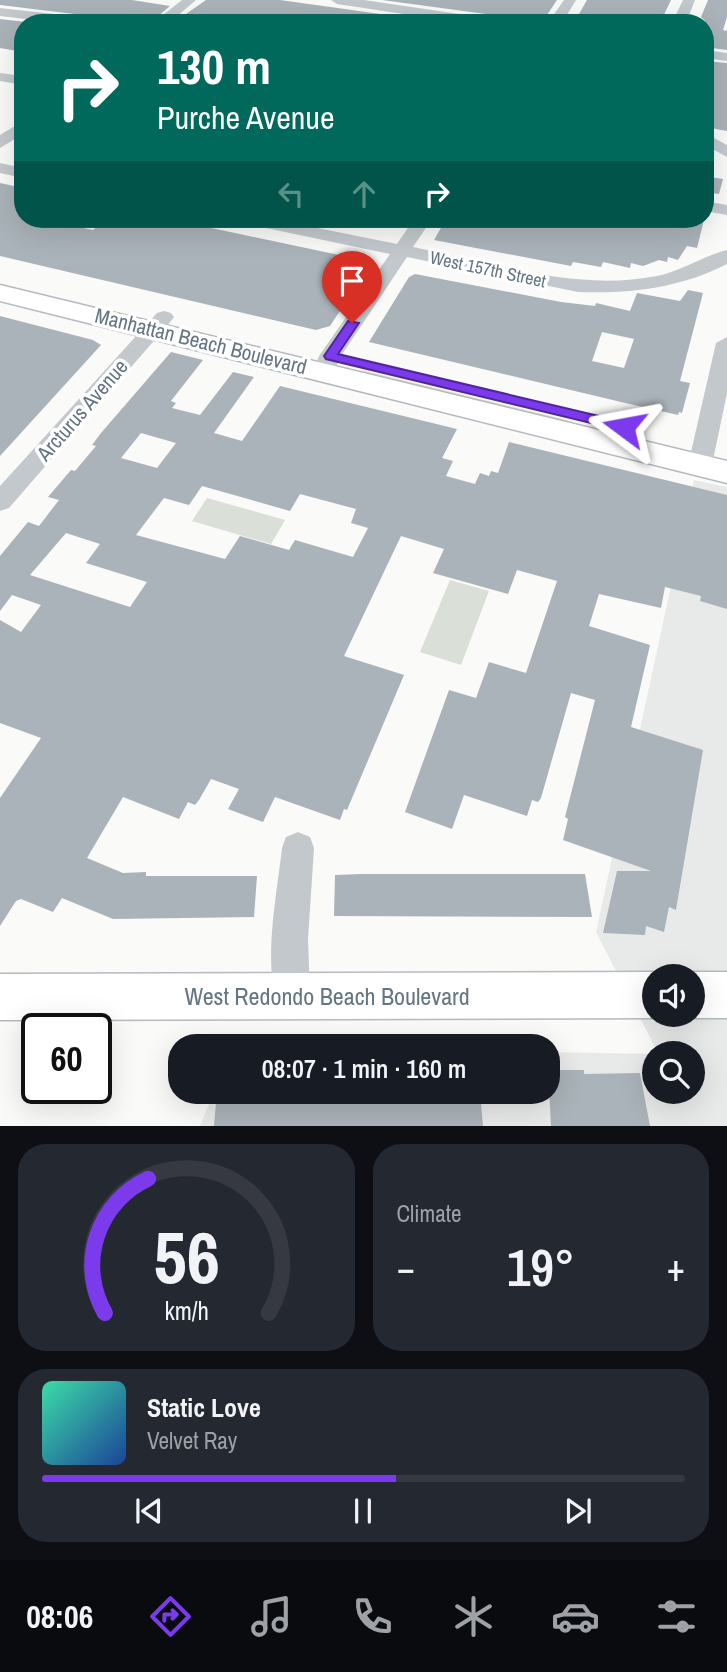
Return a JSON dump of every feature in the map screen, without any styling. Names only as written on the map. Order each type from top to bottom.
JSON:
[{"type":"main road","name":"Manhattan Beach Boulevard","points":[[0,277],[158,323],[715,459]]},
{"type":"main road","name":"Manhattan Beach Boulevard","points":[[0,293],[158,323]]},
{"type":"main road","name":"West Redondo Beach Boulevard","points":[[0,997],[642,995]]},
{"type":"main road","points":[[705,995],[727,995]]},
{"type":"street","points":[[172,14],[190,0]]},
{"type":"street","points":[[337,0],[462,14]]},
{"type":"street","points":[[0,12],[18,14]]},
{"type":"street","name":"West 157th Street","points":[[290,228],[578,286],[628,287],[687,275],[727,256]]},
{"type":"street","points":[[327,364],[417,228]]},
{"type":"street","points":[[687,275],[727,283]]},
{"type":"street","name":"Arcturus Avenue","points":[[0,502],[158,323]]},
{"type":"street","points":[[715,459],[727,343]]},
{"type":"street","points":[[292,996],[290,939],[298,848]]},
{"type":"shaded area","points":[[361,370],[575,422],[530,415]]},
{"type":"shaded area","points":[[694,480],[727,487],[727,1126],[200,1126],[209,1104],[560,1104],[560,1052],[642,1054],[642,1104],[705,1104],[705,1041],[652,1041],[645,1027],[705,1027],[705,964],[642,964],[642,1022],[596,932]]},
{"type":"shaded area","points":[[207,498],[285,520],[271,544],[192,521]]},
{"type":"shaded area","points":[[450,580],[489,591],[461,665],[420,652]]},
{"type":"building","points":[[0,0],[132,0],[170,6],[160,14],[74,14],[0,5]]},
{"type":"building","points":[[206,0],[280,0],[380,14],[186,14]]},
{"type":"building","points":[[382,0],[557,0],[548,14],[485,14]]},
{"type":"building","points":[[587,0],[671,0],[664,14],[579,14]]},
{"type":"building","points":[[708,0],[727,0],[727,17],[723,30],[727,31],[727,50],[714,48],[714,14],[702,14]]},
{"type":"building","points":[[0,19],[14,21],[14,50],[0,48]]},
{"type":"building","points":[[714,62],[727,63],[727,131],[714,129]]},
{"type":"building","points":[[714,178],[723,179],[719,194],[714,193]]},
{"type":"building","points":[[0,183],[14,186],[14,228],[211,228],[372,262],[330,326],[316,330],[0,256]]},
{"type":"building","points":[[441,228],[702,228],[697,248],[687,246],[678,260],[668,257],[667,262],[659,260],[643,266],[631,263],[630,268],[603,262],[601,267],[573,262],[571,266],[434,240]]},
{"type":"building","points":[[415,274],[561,302],[595,306],[596,303],[630,311],[637,293],[680,301],[688,290],[703,293],[680,381],[690,383],[682,413],[679,412],[678,415],[369,342],[409,277]],"holes":[[[602,332],[634,339],[624,368],[592,361]]]},
{"type":"building","points":[[0,316],[93,340],[101,345],[0,456]]},
{"type":"building","points":[[171,352],[203,360],[171,401],[176,403],[172,408],[200,415],[233,372],[254,377],[214,433],[242,441],[280,386],[457,429],[442,458],[453,461],[446,476],[475,484],[480,473],[489,476],[491,471],[498,473],[509,442],[727,495],[727,609],[700,601],[701,596],[665,587],[661,608],[599,594],[589,626],[650,645],[631,727],[703,750],[676,910],[669,907],[664,932],[646,926],[645,935],[603,933],[617,871],[651,871],[563,840],[568,819],[565,817],[595,700],[571,693],[541,798],[538,802],[532,800],[527,816],[464,795],[452,829],[405,812],[449,690],[476,698],[489,662],[526,673],[557,581],[517,570],[508,594],[433,573],[444,549],[401,536],[344,656],[404,675],[347,810],[344,809],[340,820],[275,797],[263,822],[228,809],[239,789],[211,779],[195,805],[188,802],[179,819],[123,797],[87,858],[123,873],[146,872],[146,876],[257,876],[254,917],[113,919],[62,898],[53,912],[21,899],[16,901],[0,926],[0,798],[41,738],[0,723],[0,620],[21,632],[41,605],[12,595],[0,611],[0,556],[28,522],[39,526],[59,500],[48,497],[96,446],[92,445]],"holes":[[[141,433],[176,443],[157,468],[121,458]],[[202,486],[290,511],[300,494],[356,509],[351,523],[368,528],[353,557],[295,540],[289,550],[240,536],[225,559],[136,535],[164,498],[189,505]],[[66,533],[100,544],[86,563],[147,582],[130,607],[30,575]]]},
{"type":"building","points":[[585,874],[592,917],[334,916],[335,875]]},
{"type":"building","points":[[560,1070],[584,1070],[584,1074],[640,1073],[642,1104],[646,1104],[650,1126],[551,1126],[550,1104],[560,1104]]},
{"type":"building","points":[[216,1104],[481,1104],[483,1126],[214,1126]]},
{"type":"route","points":[[352,323],[330,356],[624,427]]}]
